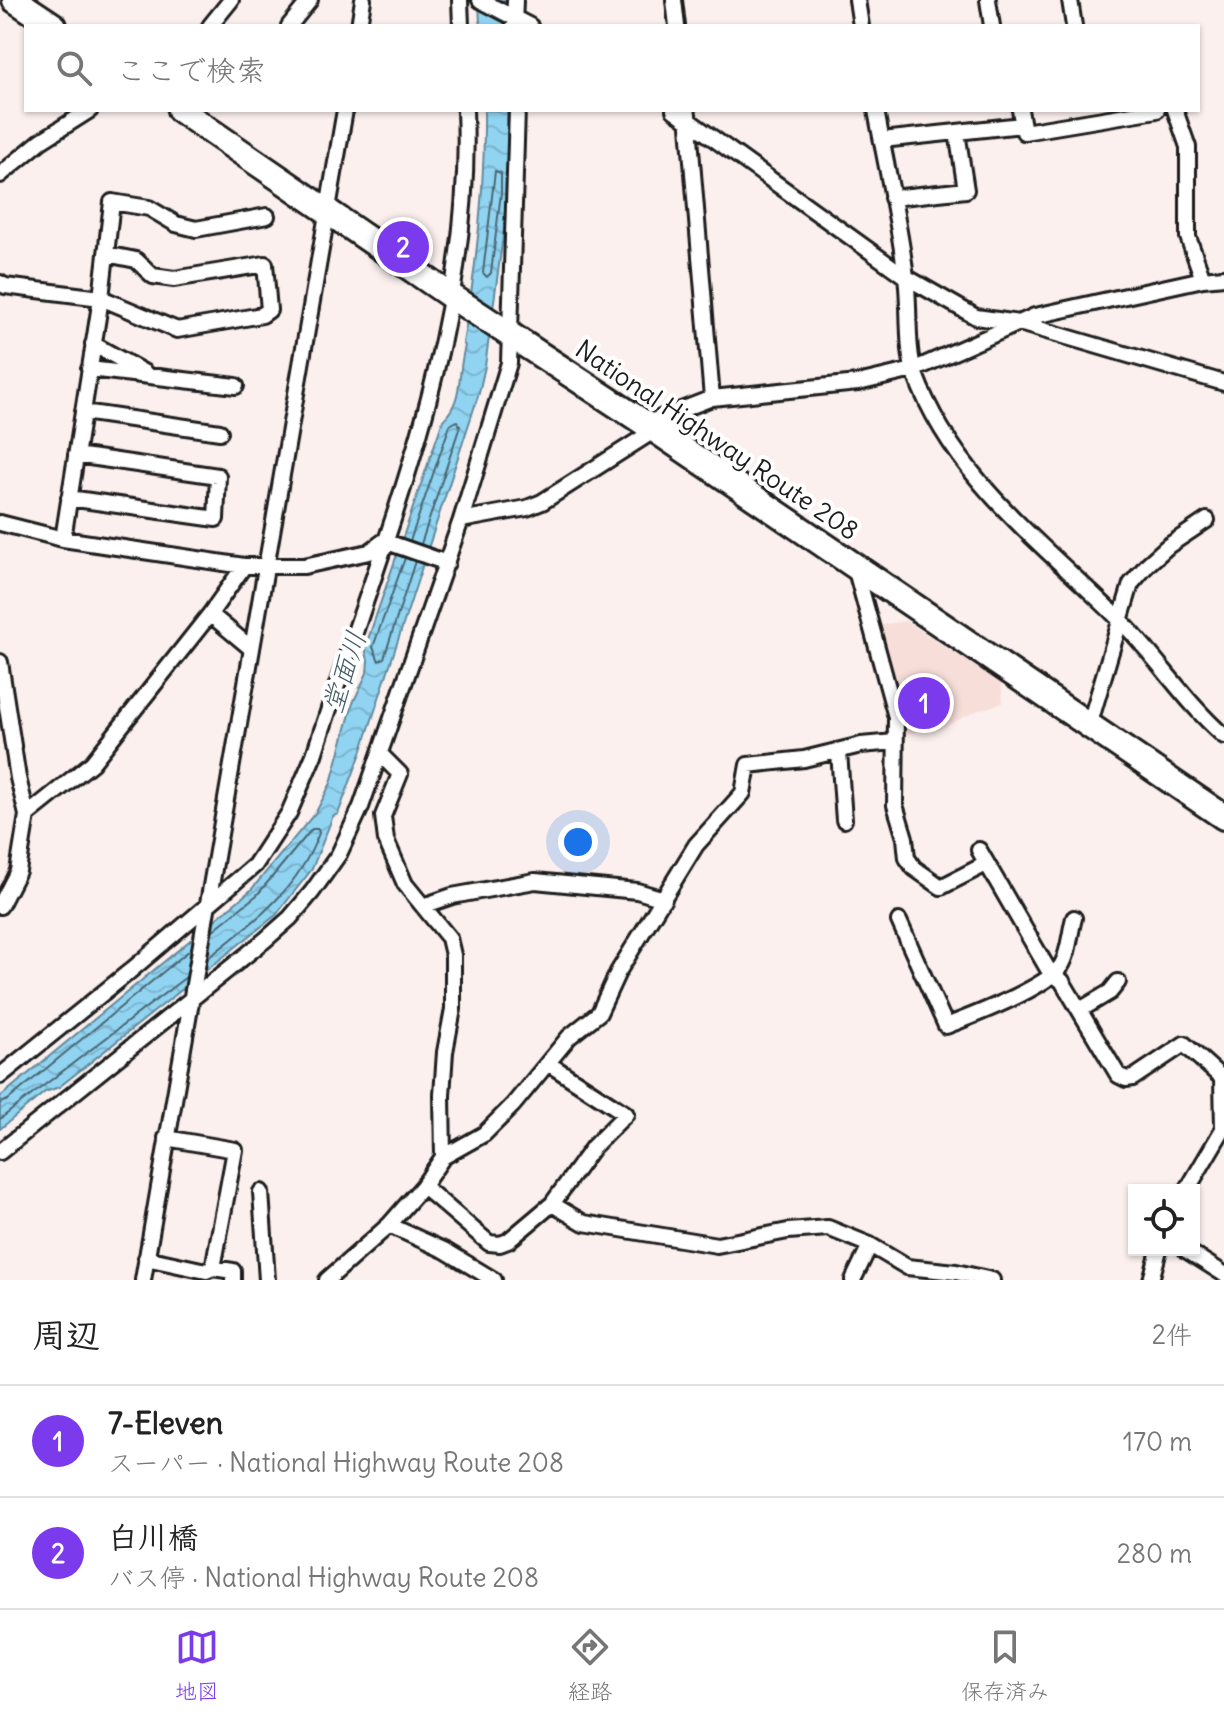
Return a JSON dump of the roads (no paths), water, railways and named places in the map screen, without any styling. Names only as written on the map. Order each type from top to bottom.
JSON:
[{"type":"highway","points":[[15,0],[51,24]]},
{"type":"highway","name":"National Highway Route 208","points":[[197,115],[451,296],[650,427],[1224,817]]},
{"type":"street","points":[[212,24],[231,0]]},
{"type":"street","points":[[291,24],[310,0]]},
{"type":"street","points":[[359,24],[363,0]]},
{"type":"street","points":[[460,0],[461,24]]},
{"type":"street","points":[[480,0],[514,21],[515,0]]},
{"type":"street","points":[[674,0],[677,24]]},
{"type":"street","points":[[857,0],[861,24]]},
{"type":"street","points":[[988,0],[992,24]]},
{"type":"street","points":[[1070,0],[1074,24]]},
{"type":"street","points":[[0,175],[41,141],[87,112]]},
{"type":"street","points":[[143,1280],[345,112]]},
{"type":"street","points":[[0,1076],[206,911],[255,865],[289,813],[314,755],[431,394],[463,221],[465,112]]},
{"type":"street","points":[[0,1152],[192,994],[273,933],[312,892],[339,854],[381,755],[447,563],[509,363],[517,112]]},
{"type":"street","points":[[876,112],[906,277],[913,370],[939,428],[1039,547],[1120,620],[1203,718],[1224,736]]},
{"type":"street","points":[[882,140],[957,132],[1021,118],[1024,132],[1086,115],[1129,112]]},
{"type":"street","points":[[1176,112],[1188,147],[1188,237],[1203,279]]},
{"type":"street","points":[[688,114],[906,277],[976,317],[1019,323],[1224,383]]},
{"type":"street","points":[[688,114],[712,398]]},
{"type":"street","points":[[892,198],[966,190],[957,132]]},
{"type":"street","points":[[63,539],[101,298],[112,202],[149,208],[176,224],[196,229],[267,216]]},
{"type":"street","points":[[0,283],[101,298],[177,330],[262,315],[269,310],[265,264],[174,279],[153,276],[136,260],[106,254]]},
{"type":"street","points":[[461,520],[515,511],[542,502],[650,427],[712,398],[858,383],[913,370],[1035,316],[1224,277]]},
{"type":"street","points":[[93,344],[151,376]]},
{"type":"street","points":[[89,369],[236,386]]},
{"type":"street","points":[[83,412],[220,432]]},
{"type":"street","points":[[69,498],[216,519],[218,476],[76,455]]},
{"type":"street","points":[[1089,726],[1131,584],[1148,564],[1207,520]]},
{"type":"street","points":[[0,523],[63,539],[244,566],[304,566],[369,552],[384,541]]},
{"type":"street","points":[[384,541],[447,563]]},
{"type":"street","points":[[27,815],[92,763],[210,614],[244,566]]},
{"type":"street","points":[[855,566],[896,717],[895,805],[905,838],[907,858],[914,868],[941,887],[982,857],[1118,1075],[1133,1078],[1184,1044],[1223,1077],[1223,1129],[1191,1184]]},
{"type":"street","points":[[210,614],[252,649]]},
{"type":"street","points":[[0,662],[18,778],[27,815],[18,871],[0,906]]},
{"type":"street","points":[[327,1280],[389,1225],[443,1157],[484,1134],[549,1064],[569,1037],[599,1013],[618,972],[696,845],[743,793],[748,765],[804,759],[861,745],[895,742]]},
{"type":"street","points":[[839,752],[844,820]]},
{"type":"street","points":[[381,755],[400,774],[383,816],[386,840],[405,884],[449,938],[453,955],[453,1009],[445,1052],[442,1095],[443,1157]]},
{"type":"street","points":[[423,906],[452,896],[535,881],[637,891],[664,899]]},
{"type":"street","points":[[899,921],[946,1026],[1004,1003],[1053,974],[1062,964],[1074,918]]},
{"type":"street","points":[[1080,1010],[1110,992],[1118,982]]},
{"type":"street","points":[[423,1186],[489,1243],[508,1241],[552,1204],[593,1147],[626,1114],[549,1064]]},
{"type":"street","points":[[166,1138],[235,1150],[213,1268]]},
{"type":"street","points":[[261,1192],[267,1280]]},
{"type":"street","points":[[552,1204],[584,1223],[717,1245],[788,1231],[828,1228],[870,1245],[907,1267],[956,1272],[992,1280]]},
{"type":"street","points":[[389,1225],[446,1251],[494,1280]]},
{"type":"street","points":[[853,1280],[870,1245]]},
{"type":"street","points":[[1151,1280],[1157,1256]]},
{"type":"street","points":[[1196,1256],[1224,1274]]},
{"type":"street","points":[[146,1258],[206,1271],[213,1268],[233,1271],[233,1280]]},
{"type":"water","points":[[479,0],[504,0],[505,24],[480,24]]},
{"type":"water","points":[[484,112],[507,112],[509,193],[479,393],[361,753],[338,814],[333,816],[312,869],[276,915],[59,1087],[45,1092],[0,1129],[0,1097],[251,890],[316,812],[331,783],[353,703],[367,673],[365,648],[443,420],[457,395],[479,227]]},
{"type":"place","name":"白川橋","points":[[403,247]]},
{"type":"place","name":"7-Eleven","points":[[924,703]]},
{"type":"water label","name":"堂面川","points":[[344,672]]}]
